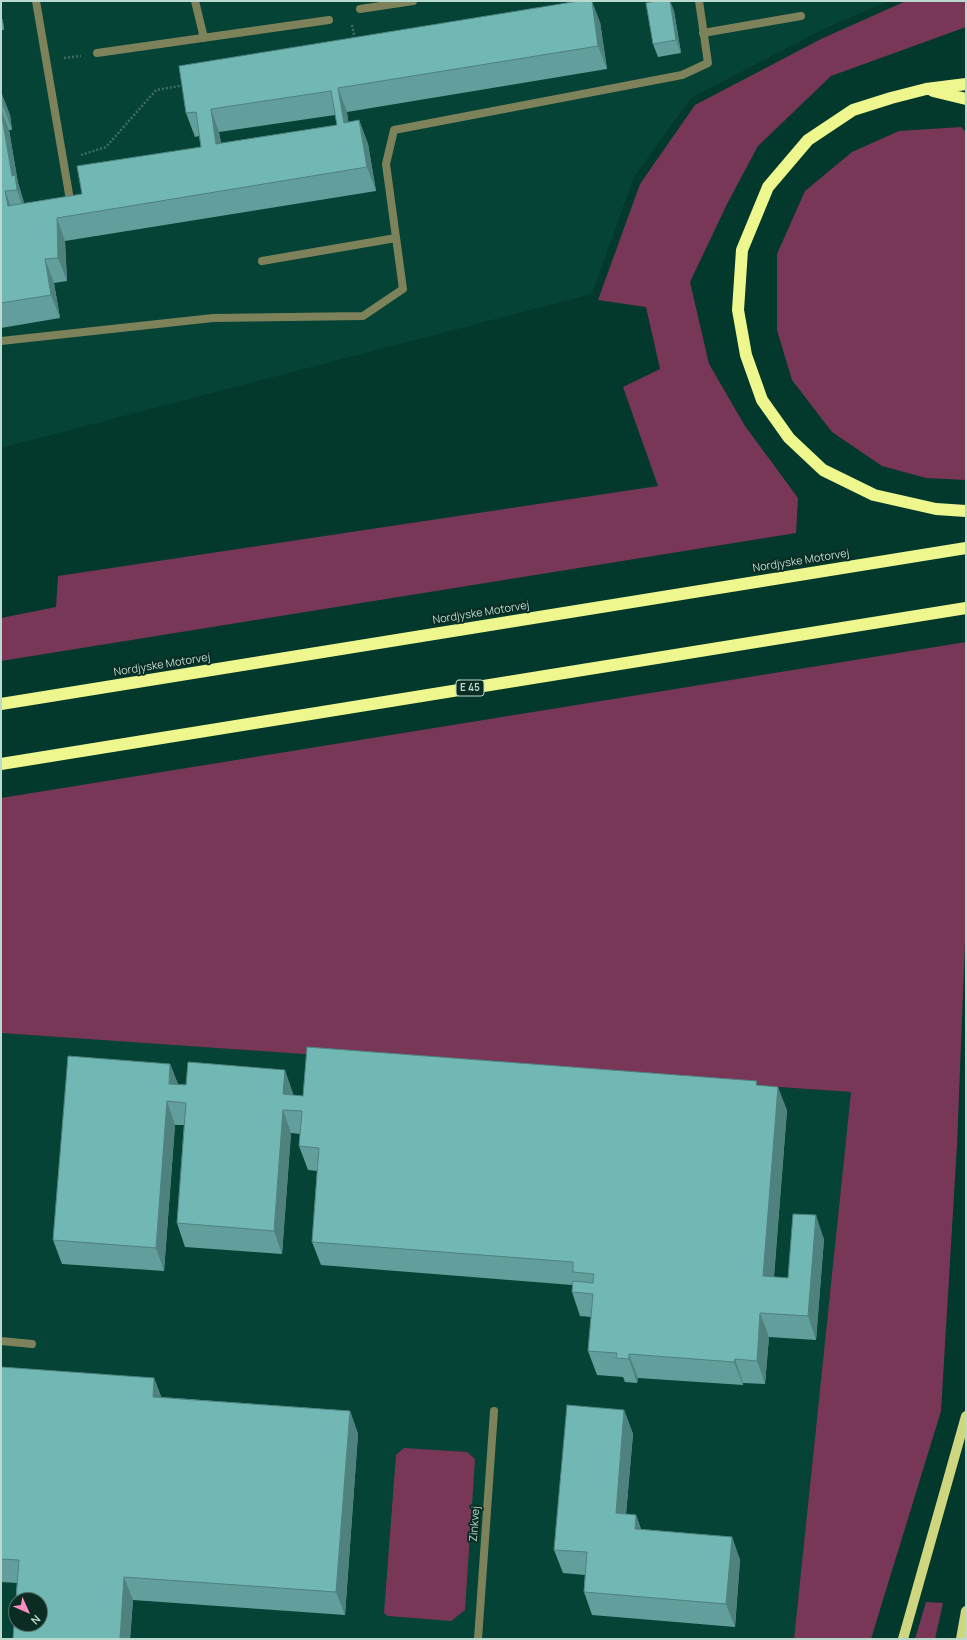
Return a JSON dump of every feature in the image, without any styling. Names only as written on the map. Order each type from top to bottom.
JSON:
[{"type":"highway","points":[[966,84],[926,89],[890,98],[853,110],[808,140],[768,187],[742,250],[738,310],[746,355],[762,400],[789,438],[823,470],[874,496],[936,509],[966,511]]},
{"type":"highway","points":[[926,89],[966,99]]},
{"type":"highway","name":"Nordjyske Motorvej","points":[[1,704],[966,548]]},
{"type":"highway","name":"E 45","points":[[1,764],[966,608]]},
{"type":"main road","points":[[903,1639],[966,1416]]},
{"type":"main road","points":[[961,1639],[966,1611]]},
{"type":"street","points":[[36,1],[70,200]]},
{"type":"street","points":[[195,1],[204,38]]},
{"type":"street","points":[[360,9],[413,1]]},
{"type":"street","points":[[1,341],[213,318],[363,316],[403,289],[386,164],[394,130],[682,75],[708,63],[699,1]]},
{"type":"street","points":[[703,32],[800,16]]},
{"type":"street","points":[[97,53],[329,20]]},
{"type":"street","points":[[262,261],[396,238]]},
{"type":"street","points":[[1,1341],[32,1344]]},
{"type":"street","name":"Zinkvej","points":[[478,1639],[494,1411]]},
{"type":"path","points":[[352,22],[355,42]]},
{"type":"path","points":[[46,61],[97,53]]},
{"type":"path","points":[[63,160],[106,147],[156,90],[187,85]]},
{"type":"shaded area","points":[[1,1],[889,1],[820,31],[691,98],[634,177],[592,294],[1,448]]},
{"type":"shaded area","points":[[906,1],[966,1],[966,27],[831,76],[758,146],[728,202],[690,282],[709,364],[745,426],[798,498],[796,533],[1,661],[1,618],[56,607],[58,576],[658,486],[623,387],[660,369],[646,307],[598,300],[640,184],[695,105],[821,39]]},
{"type":"shaded area","points":[[961,127],[966,132],[966,480],[926,478],[882,466],[832,432],[792,380],[777,330],[777,254],[805,191],[852,152],[899,131]]},
{"type":"shaded area","points":[[966,642],[966,918],[957,1145],[941,1411],[871,1639],[794,1639],[851,1092],[1,1033],[1,798]]},
{"type":"shaded area","points":[[1,1033],[851,1092],[794,1639],[1,1639]]},
{"type":"shaded area","points":[[404,1448],[467,1452],[475,1459],[465,1610],[451,1621],[388,1616],[384,1613],[396,1455]]},
{"type":"shaded area","points":[[926,1602],[943,1603],[935,1639],[915,1639]]},
{"type":"building","points":[[579,1],[592,1],[598,46],[338,88],[344,123],[359,120],[367,167],[57,218],[58,258],[45,259],[51,295],[1,303],[1,111],[12,176],[15,175],[17,190],[5,191],[8,206],[82,194],[77,166],[201,147],[196,112],[186,113],[179,66]],"holes":[[[331,91],[337,125],[216,144],[211,109]]]},
{"type":"building","points":[[670,1],[676,40],[653,44],[646,3]]},
{"type":"building","points":[[1,92],[3,106],[1,106]]},
{"type":"building","points":[[307,1047],[757,1081],[756,1085],[778,1087],[763,1276],[788,1278],[793,1214],[816,1215],[808,1316],[760,1313],[757,1361],[735,1359],[734,1362],[629,1354],[629,1359],[616,1358],[617,1353],[588,1351],[593,1294],[572,1292],[573,1281],[593,1283],[594,1274],[573,1272],[573,1262],[312,1242],[319,1148],[299,1146],[302,1111],[283,1110],[274,1231],[177,1223],[186,1103],[167,1101],[156,1248],[53,1240],[68,1056],[170,1064],[169,1084],[186,1085],[188,1062],[285,1070],[283,1094],[303,1096]]},
{"type":"building","points":[[1,1367],[154,1378],[153,1397],[350,1411],[336,1592],[124,1577],[120,1639],[13,1639],[14,1632],[48,1632],[48,1592],[17,1592],[19,1560],[1,1559]]},
{"type":"building","points":[[567,1405],[624,1410],[616,1513],[636,1515],[635,1529],[732,1537],[726,1604],[584,1592],[587,1552],[554,1550]]}]
